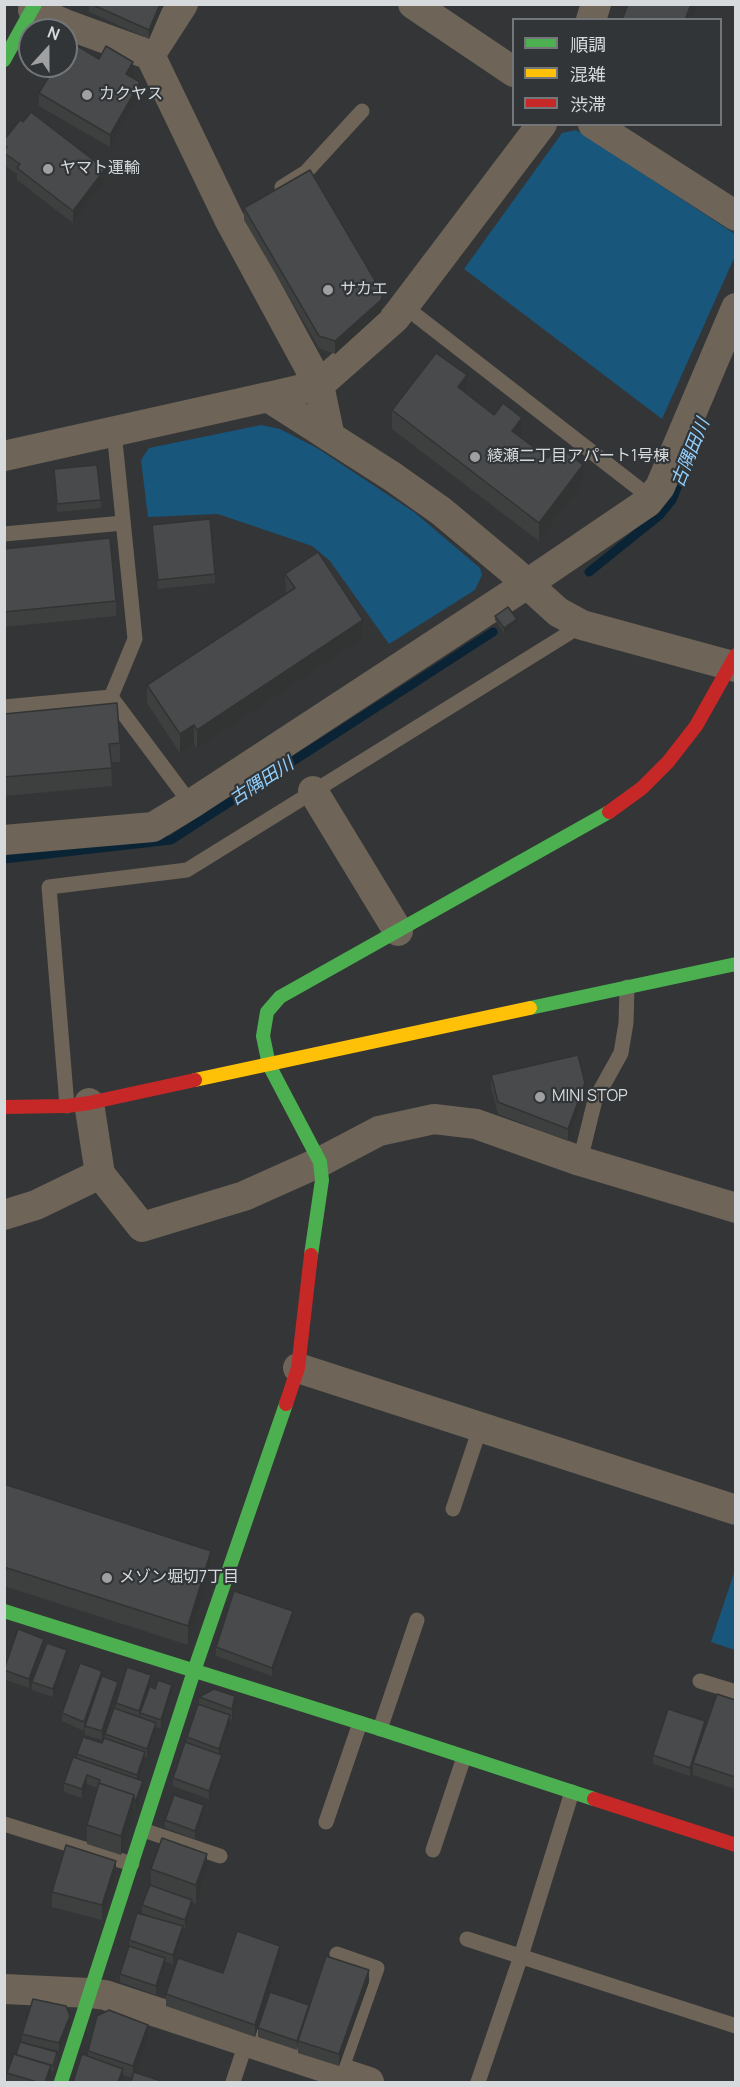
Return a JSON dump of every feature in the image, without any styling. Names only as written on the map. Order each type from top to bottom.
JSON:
[{"type":"street","points":[[150,56],[183,4]]},
{"type":"street","points":[[413,4],[512,71]]},
{"type":"street","points":[[4,60],[34,7],[64,24],[150,56],[319,385],[330,437]]},
{"type":"street","points":[[4,456],[319,385],[395,318],[540,126]]},
{"type":"street","points":[[597,126],[735,216]]},
{"type":"street","points":[[4,840],[153,827],[625,518],[651,498],[660,487],[724,367],[735,308]]},
{"type":"street","points":[[61,2082],[194,1671],[298,1368],[322,1180],[320,1162],[269,1065],[263,1036],[267,1012],[280,997],[606,814],[642,788],[668,762],[696,726],[734,662],[582,625],[558,612],[441,511],[393,477],[268,397]]},
{"type":"street","points":[[313,791],[398,931]]},
{"type":"street","points":[[4,1107],[78,1105],[735,964]]},
{"type":"street","points":[[78,1105],[100,1174],[142,1227],[244,1196],[320,1162],[379,1131],[434,1119],[476,1124],[580,1161],[735,1208]]},
{"type":"street","points":[[4,1215],[36,1205],[100,1174]]},
{"type":"street","points":[[298,1368],[735,1508]]},
{"type":"street","points":[[4,1611],[380,1729],[735,1845]]},
{"type":"street","points":[[4,1989],[105,1995],[369,2082]]},
{"type":"lane","points":[[267,196],[306,172],[362,111]]},
{"type":"lane","points":[[404,306],[651,498]]},
{"type":"lane","points":[[111,697],[135,639],[114,431]]},
{"type":"lane","points":[[4,534],[123,523]]},
{"type":"lane","points":[[78,1105],[49,887],[187,870],[582,625]]},
{"type":"lane","points":[[4,707],[111,697]]},
{"type":"lane","points":[[111,697],[191,804]]},
{"type":"lane","points":[[580,1161],[595,1100],[621,1053],[626,1023],[627,987]]},
{"type":"lane","points":[[453,1509],[480,1428]]},
{"type":"lane","points":[[380,1729],[417,1620]]},
{"type":"lane","points":[[700,1681],[735,1692]]},
{"type":"lane","points":[[326,1822],[360,1723]]},
{"type":"lane","points":[[433,1850],[464,1757]]},
{"type":"lane","points":[[478,2082],[521,1956],[572,1792]]},
{"type":"lane","points":[[4,1824],[132,1864]]},
{"type":"lane","points":[[142,1830],[220,1856]]},
{"type":"lane","points":[[467,1939],[735,2026]]},
{"type":"lane","points":[[338,1954],[377,1968],[340,2073]]},
{"type":"lane","points":[[233,2082],[246,2043]]},
{"type":"shaded area","points":[[576,130],[735,234],[735,256],[662,419],[464,269],[562,133]]},
{"type":"shaded area","points":[[261,425],[280,429],[317,448],[414,512],[480,568],[482,575],[475,590],[389,644],[330,561],[312,546],[218,514],[148,517],[141,460],[149,448]]},
{"type":"shaded area","points":[[735,1570],[736,1650],[711,1642]]},
{"type":"building","points":[[91,4],[160,4],[149,30]]},
{"type":"building","points":[[628,4],[691,4],[686,18],[623,18]]},
{"type":"building","points":[[78,46],[99,59],[106,46],[133,62],[126,74],[140,82],[110,135],[39,93],[48,78],[78,78]]},
{"type":"building","points":[[31,112],[105,169],[73,211],[17,168],[20,164],[4,153],[7,147],[4,145],[4,140],[20,120],[23,122]]},
{"type":"building","points":[[310,170],[383,294],[381,300],[335,341],[319,336],[244,208]]},
{"type":"building","name":"綾瀬二丁目アパート1号棟","points":[[436,353],[467,375],[458,387],[494,415],[503,403],[522,418],[512,431],[548,458],[557,445],[583,465],[539,523],[392,410]]},
{"type":"building","points":[[97,465],[101,500],[57,504],[54,469]]},
{"type":"building","points":[[210,519],[215,574],[158,580],[152,525]]},
{"type":"building","points":[[110,538],[116,601],[4,612],[4,549]]},
{"type":"building","points":[[318,552],[363,620],[197,730],[194,725],[180,734],[147,685],[295,588],[285,574]]},
{"type":"building","points":[[508,607],[517,619],[504,628],[495,616]]},
{"type":"building","points":[[117,703],[120,743],[109,744],[112,768],[4,777],[4,714]]},
{"type":"building","points":[[578,1055],[585,1083],[568,1129],[498,1102],[491,1075]]},
{"type":"building","name":"メゾン堀切7丁目","points":[[4,1484],[211,1551],[188,1626],[4,1567]]},
{"type":"building","points":[[234,1591],[293,1611],[272,1668],[216,1647]]},
{"type":"building","points":[[18,1629],[44,1639],[29,1679],[4,1670]]},
{"type":"building","points":[[47,1643],[67,1650],[53,1689],[32,1682]]},
{"type":"building","points":[[80,1663],[102,1671],[84,1722],[62,1713]]},
{"type":"building","points":[[127,1667],[151,1675],[139,1711],[116,1703]]},
{"type":"building","points":[[102,1676],[118,1682],[102,1731],[85,1726]]},
{"type":"building","points":[[158,1680],[172,1685],[161,1720],[140,1713],[150,1686],[155,1689]]},
{"type":"building","points":[[214,1689],[235,1696],[232,1709],[199,1697]]},
{"type":"building","points":[[717,1694],[735,1700],[735,1777],[693,1763]]},
{"type":"building","points":[[198,1704],[230,1715],[219,1749],[187,1737]]},
{"type":"building","points":[[114,1708],[156,1723],[147,1749],[105,1734]]},
{"type":"building","points":[[668,1709],[705,1721],[690,1768],[653,1755]]},
{"type":"building","points":[[83,1737],[102,1743],[104,1738],[145,1752],[137,1775],[77,1754]]},
{"type":"building","points":[[185,1742],[222,1755],[209,1791],[173,1778]]},
{"type":"building","points":[[73,1757],[143,1781],[135,1803],[134,1795],[99,1783],[100,1780],[87,1775],[82,1789],[64,1783]]},
{"type":"building","points":[[99,1783],[134,1795],[121,1836],[87,1825]]},
{"type":"building","points":[[174,1795],[204,1805],[195,1831],[165,1820]]},
{"type":"building","points":[[162,1838],[207,1854],[196,1885],[151,1869]]},
{"type":"building","points":[[66,1845],[116,1861],[102,1905],[52,1892]]},
{"type":"building","points":[[150,1885],[192,1900],[185,1920],[142,1905]]},
{"type":"building","points":[[137,1913],[183,1926],[173,1955],[129,1940]]},
{"type":"building","points":[[237,1931],[280,1946],[255,2025],[166,1994],[178,1958],[223,1973]]},
{"type":"building","points":[[129,1946],[165,1958],[156,1986],[120,1974]]},
{"type":"building","points":[[326,1956],[369,1970],[339,2054],[298,2041]]},
{"type":"building","points":[[270,1992],[309,2005],[297,2041],[258,2028]]},
{"type":"building","points":[[33,1999],[66,2006],[70,2016],[59,2043],[22,2034]]},
{"type":"building","points":[[109,2010],[148,2025],[133,2066],[88,2051],[97,2016]]},
{"type":"building","points":[[20,2042],[57,2052],[53,2066],[16,2055]]},
{"type":"building","points":[[14,2054],[51,2065],[45,2082],[37,2082],[7,2073]]},
{"type":"building","points":[[82,2054],[123,2069],[118,2082],[73,2082]]},
{"type":"building","points":[[134,2072],[164,2082],[131,2082]]},
{"type":"waterway","name":"古隅田川","points":[[589,572],[660,515],[672,500],[697,438]]},
{"type":"waterway","name":"古隅田川","points":[[4,859],[171,840],[493,632]]},
{"type":"traffic: fast","points":[[4,60],[35,4]]},
{"type":"traffic: fast","points":[[311,1255],[322,1180],[320,1162],[269,1065],[263,1036],[267,1012],[280,997],[609,812]]},
{"type":"traffic: fast","points":[[530,1008],[736,964]]},
{"type":"traffic: fast","points":[[61,2082],[194,1671],[286,1404]]},
{"type":"traffic: fast","points":[[4,1611],[594,1799]]},
{"type":"traffic: slow","points":[[195,1080],[530,1008]]},
{"type":"traffic: jam","points":[[609,812],[642,788],[668,762],[696,726],[736,655]]},
{"type":"traffic: jam","points":[[4,1107],[67,1106],[89,1103],[195,1080]]},
{"type":"traffic: jam","points":[[286,1404],[298,1368],[311,1255]]},
{"type":"traffic: jam","points":[[594,1799],[736,1845]]},
{"type":"place","name":"カクヤス","points":[[87,95]]},
{"type":"place","name":"ヤマト運輸","points":[[48,169]]},
{"type":"place","name":"サカエ","points":[[328,290]]},
{"type":"place","name":"綾瀬二丁目アパート1号棟","points":[[475,457]]},
{"type":"place","name":"MINI STOP","points":[[540,1097]]},
{"type":"place","name":"メゾン堀切7丁目","points":[[107,1578]]}]
